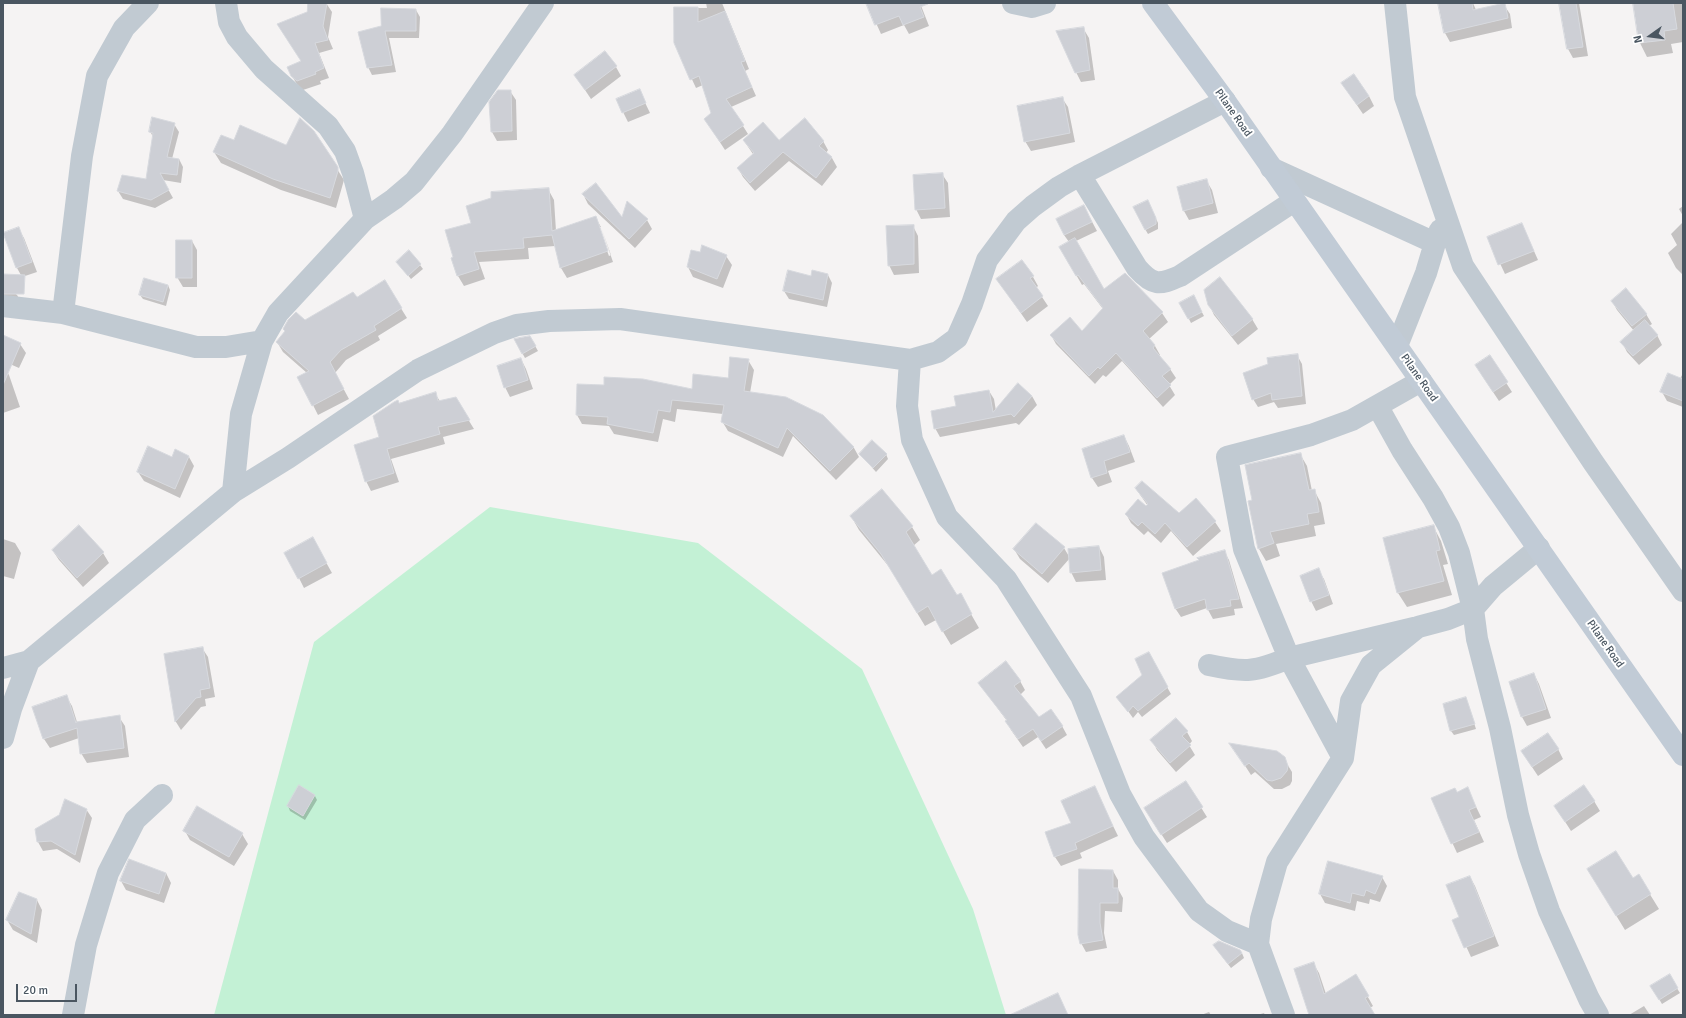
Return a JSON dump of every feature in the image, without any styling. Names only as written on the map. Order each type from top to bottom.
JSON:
[{"type":"main road","name":"Pilane Road","points":[[1153,3],[1225,101],[1683,755]]},
{"type":"street","points":[[63,313],[82,156],[97,76],[124,28],[148,3]]},
{"type":"street","points":[[226,3],[229,22],[236,37],[264,69],[328,126],[345,151],[353,173],[365,219]]},
{"type":"street","points":[[233,492],[241,414],[262,341],[278,313],[365,219],[394,199],[414,182],[452,134],[543,3]]},
{"type":"street","points":[[1013,3],[1032,7],[1044,3]]},
{"type":"street","points":[[1395,3],[1405,97],[1463,266],[1593,462],[1683,591]]},
{"type":"street","points":[[3,668],[30,661],[233,492],[288,458],[418,370],[494,333],[517,325],[549,321],[620,319],[910,360],[938,352],[957,338],[972,304],[987,260],[1016,221],[1059,187],[1225,101]]},
{"type":"street","points":[[1271,168],[1435,243]]},
{"type":"street","points":[[1080,175],[1137,268],[1147,280],[1158,282],[1169,281],[1180,276],[1294,201]]},
{"type":"street","points":[[1396,346],[1426,273],[1435,243],[1446,218]]},
{"type":"street","points":[[3,306],[63,313],[196,347],[226,347],[262,341]]},
{"type":"street","points":[[910,360],[906,406],[912,440],[947,517],[1006,579],[1081,696],[1120,794],[1144,837],[1199,911],[1227,931],[1258,944]]},
{"type":"street","points":[[1343,758],[1289,658],[1244,549],[1227,458],[1311,435],[1352,420],[1378,407],[1421,381]]},
{"type":"street","points":[[1378,407],[1433,498],[1449,527],[1459,553],[1473,609],[1477,639],[1500,728],[1518,815],[1549,911],[1579,979],[1598,1015]]},
{"type":"street","points":[[1209,665],[1236,671],[1269,667],[1289,658],[1448,619],[1473,609],[1493,586],[1539,548]]},
{"type":"street","points":[[1284,1015],[1258,944],[1261,919],[1277,862],[1343,758],[1351,701],[1368,671],[1371,666],[1418,627]]},
{"type":"street","points":[[3,738],[11,709],[30,661]]},
{"type":"street","points":[[73,1015],[86,945],[108,873],[135,820],[162,795]]},
{"type":"green space","points":[[490,507],[698,543],[862,669],[973,909],[1006,1015],[214,1015],[314,642]]},
{"type":"building","points":[[308,3],[327,3],[323,26],[328,40],[315,43],[324,68],[315,72],[316,74],[297,81],[291,76],[287,67],[301,61],[277,24],[307,12]]},
{"type":"building","points":[[866,3],[928,4],[920,7],[924,17],[903,25],[899,16],[875,25]]},
{"type":"building","points":[[1438,3],[1472,3],[1473,10],[1505,3],[1508,18],[1444,33]]},
{"type":"building","points":[[1559,3],[1576,3],[1583,47],[1567,49]]},
{"type":"building","points":[[1633,3],[1673,3],[1677,29],[1664,31],[1665,40],[1639,43]]},
{"type":"building","points":[[674,7],[698,7],[698,22],[725,11],[745,61],[741,62],[752,87],[726,99],[744,125],[720,142],[704,119],[711,113],[699,76],[690,80],[674,43]]},
{"type":"building","points":[[381,8],[416,9],[416,31],[385,31],[392,65],[367,68],[358,32],[381,26]]},
{"type":"building","points":[[1084,27],[1090,70],[1075,73],[1056,31]]},
{"type":"building","points":[[605,51],[617,66],[585,90],[574,75]]},
{"type":"building","points":[[1354,74],[1369,96],[1357,105],[1341,83]]},
{"type":"building","points":[[640,89],[646,103],[622,113],[616,99]]},
{"type":"building","points":[[498,90],[511,90],[512,131],[491,132],[489,102]]},
{"type":"building","points":[[1063,97],[1070,133],[1024,142],[1017,106]]},
{"type":"building","points":[[152,117],[175,123],[167,157],[179,159],[177,175],[160,173],[169,190],[151,200],[117,191],[122,175],[146,179],[153,133],[149,132]]},
{"type":"building","points":[[300,118],[314,131],[338,167],[330,198],[273,179],[213,152],[221,135],[234,140],[240,125],[286,145]]},
{"type":"building","points":[[805,118],[824,141],[819,146],[832,157],[816,178],[783,152],[750,183],[737,168],[754,153],[743,140],[763,122],[779,140]]},
{"type":"building","points":[[943,173],[945,208],[915,210],[913,175]]},
{"type":"building","points":[[1207,179],[1213,203],[1183,211],[1177,187]]},
{"type":"building","points":[[596,183],[622,217],[627,201],[648,219],[629,239],[582,194]]},
{"type":"building","points":[[549,188],[552,231],[596,216],[608,251],[560,268],[552,235],[523,238],[524,248],[474,252],[479,269],[457,276],[451,258],[453,257],[445,230],[471,223],[466,206],[491,198],[491,192]]},
{"type":"building","points":[[1148,200],[1156,218],[1156,224],[1145,230],[1133,207]]},
{"type":"building","points":[[1084,205],[1092,222],[1064,235],[1056,219]]},
{"type":"building","points":[[1522,223],[1534,251],[1498,265],[1487,237]]},
{"type":"building","points":[[914,225],[914,264],[888,266],[886,226]]},
{"type":"building","points":[[19,227],[32,262],[16,268],[3,233]]},
{"type":"building","points":[[1075,238],[1104,289],[1125,273],[1163,312],[1143,331],[1155,345],[1153,348],[1171,369],[1162,376],[1171,385],[1157,398],[1116,353],[1100,369],[1098,367],[1089,376],[1050,335],[1070,317],[1082,331],[1103,308],[1078,275],[1076,276],[1059,247]]},
{"type":"building","points":[[176,240],[192,240],[192,278],[176,278]]},
{"type":"building","points":[[702,245],[727,255],[717,279],[687,267],[691,250],[700,252]]},
{"type":"building","points":[[409,250],[421,264],[408,276],[396,262]]},
{"type":"building","points":[[1022,260],[1034,276],[1030,278],[1043,296],[1021,313],[996,279]]},
{"type":"building","points":[[788,270],[811,276],[812,270],[828,274],[823,300],[783,291]]},
{"type":"building","points":[[3,274],[25,275],[24,294],[3,294]]},
{"type":"building","points":[[1220,277],[1253,319],[1232,336],[1208,305],[1204,290]]},
{"type":"building","points":[[144,278],[168,285],[163,302],[139,295]]},
{"type":"building","points":[[385,280],[402,308],[374,326],[376,330],[341,350],[330,362],[344,389],[312,406],[297,377],[309,371],[276,342],[285,331],[283,329],[288,320],[296,312],[305,320],[353,292],[357,297]]},
{"type":"building","points":[[1626,288],[1647,314],[1632,326],[1611,301]]},
{"type":"building","points":[[1194,295],[1202,312],[1188,319],[1179,303]]},
{"type":"building","points":[[1645,320],[1658,335],[1633,356],[1620,342]]},
{"type":"building","points":[[3,335],[21,343],[3,385]]},
{"type":"building","points":[[530,336],[536,346],[522,354],[514,339]]},
{"type":"building","points":[[1298,354],[1302,396],[1272,400],[1271,393],[1252,400],[1243,373],[1268,364],[1267,358]]},
{"type":"building","points":[[1490,355],[1508,382],[1493,392],[1475,365]]},
{"type":"building","points":[[730,357],[749,359],[744,391],[786,397],[823,415],[854,447],[830,471],[787,428],[778,448],[721,422],[724,405],[672,400],[670,412],[658,410],[653,433],[607,424],[608,417],[576,415],[577,384],[604,385],[604,377],[643,379],[692,389],[693,374],[728,378]]},
{"type":"building","points":[[521,358],[528,380],[504,388],[497,366]]},
{"type":"building","points":[[1668,373],[1683,379],[1683,401],[1660,392]]},
{"type":"building","points":[[1018,383],[1032,396],[1014,417],[1011,414],[934,429],[931,411],[956,406],[954,396],[989,390],[993,412]]},
{"type":"building","points":[[436,392],[438,401],[456,397],[470,420],[438,427],[440,434],[387,449],[394,473],[365,482],[354,445],[379,437],[373,416],[398,400],[399,403]]},
{"type":"building","points":[[1124,435],[1130,452],[1104,461],[1107,473],[1091,478],[1082,449]]},
{"type":"building","points":[[872,440],[887,454],[873,468],[859,454]]},
{"type":"building","points":[[148,446],[172,457],[175,449],[189,456],[175,489],[137,472]]},
{"type":"building","points":[[1301,453],[1309,490],[1315,489],[1319,512],[1307,514],[1309,524],[1270,532],[1274,543],[1258,549],[1248,501],[1252,500],[1245,465]]},
{"type":"building","points":[[1142,481],[1179,513],[1196,498],[1216,521],[1187,547],[1165,523],[1155,534],[1142,522],[1138,526],[1125,514],[1138,499],[1146,506],[1148,504],[1135,488]]},
{"type":"building","points":[[882,489],[913,526],[906,532],[932,575],[941,569],[957,595],[961,593],[972,614],[942,632],[928,606],[917,613],[881,554],[850,516]]},
{"type":"building","points":[[1036,523],[1065,547],[1042,574],[1013,549]]},
{"type":"building","points":[[79,525],[104,552],[77,578],[52,550]]},
{"type":"building","points":[[1434,525],[1440,550],[1436,551],[1444,581],[1397,593],[1383,538]]},
{"type":"building","points":[[313,537],[327,563],[298,579],[284,553]]},
{"type":"building","points":[[1099,546],[1101,570],[1070,573],[1068,549]]},
{"type":"building","points":[[1225,550],[1239,599],[1230,600],[1231,606],[1207,610],[1205,599],[1175,609],[1162,573],[1199,560],[1197,558]]},
{"type":"building","points":[[1319,568],[1329,595],[1310,602],[1300,576]]},
{"type":"building","points":[[203,647],[210,688],[200,690],[201,697],[196,698],[175,722],[164,654]]},
{"type":"building","points":[[1149,652],[1168,687],[1138,711],[1133,706],[1128,712],[1116,697],[1142,675],[1135,659]]},
{"type":"building","points":[[1006,661],[1021,681],[1014,686],[1039,717],[1051,709],[1063,726],[1041,741],[1033,729],[1018,739],[1005,721],[1007,720],[978,683]]},
{"type":"building","points":[[1534,673],[1546,709],[1521,717],[1509,682]]},
{"type":"building","points":[[67,695],[76,723],[120,715],[124,748],[80,754],[77,728],[43,739],[32,707]]},
{"type":"building","points":[[1466,697],[1475,724],[1450,731],[1443,704]]},
{"type":"building","points":[[1176,718],[1188,731],[1182,736],[1191,745],[1170,763],[1150,740]]},
{"type":"building","points":[[1548,733],[1559,749],[1532,767],[1521,751]]},
{"type":"building","points":[[1229,743],[1277,751],[1285,757],[1288,766],[1287,771],[1281,778],[1272,781],[1267,780],[1249,763],[1245,766]]},
{"type":"building","points":[[1186,781],[1203,807],[1161,835],[1144,808]]},
{"type":"building","points":[[299,785],[315,795],[303,816],[287,806]]},
{"type":"building","points":[[1584,785],[1595,801],[1565,822],[1554,806]]},
{"type":"building","points":[[1095,786],[1113,826],[1075,843],[1077,849],[1054,857],[1045,832],[1071,823],[1061,801]]},
{"type":"building","points":[[1468,787],[1476,807],[1469,810],[1479,832],[1451,844],[1431,798],[1455,788],[1457,792]]},
{"type":"building","points":[[65,799],[87,809],[75,855],[51,841],[37,842],[35,829],[59,815]]},
{"type":"building","points":[[197,806],[243,833],[229,857],[183,831]]},
{"type":"building","points":[[1616,851],[1633,878],[1639,874],[1651,894],[1616,916],[1587,869]]},
{"type":"building","points":[[129,859],[166,873],[159,894],[120,881]]},
{"type":"building","points":[[1328,861],[1383,876],[1375,894],[1366,890],[1364,896],[1352,893],[1350,903],[1319,894]]},
{"type":"building","points":[[1079,869],[1113,870],[1113,888],[1118,888],[1118,903],[1100,903],[1100,923],[1103,940],[1080,944],[1078,935]]},
{"type":"building","points":[[1470,876],[1494,936],[1464,948],[1452,920],[1459,917],[1446,885]]},
{"type":"building","points":[[19,892],[37,899],[31,934],[6,920]]},
{"type":"building","points":[[1219,941],[1240,950],[1242,953],[1228,964],[1213,945]]},
{"type":"building","points":[[1314,962],[1324,994],[1356,974],[1369,996],[1365,998],[1375,1015],[1309,1015],[1294,969]]},
{"type":"building","points":[[1670,974],[1678,988],[1659,1000],[1650,986]]},
{"type":"building","points":[[1058,993],[1068,1015],[1010,1015]]}]
